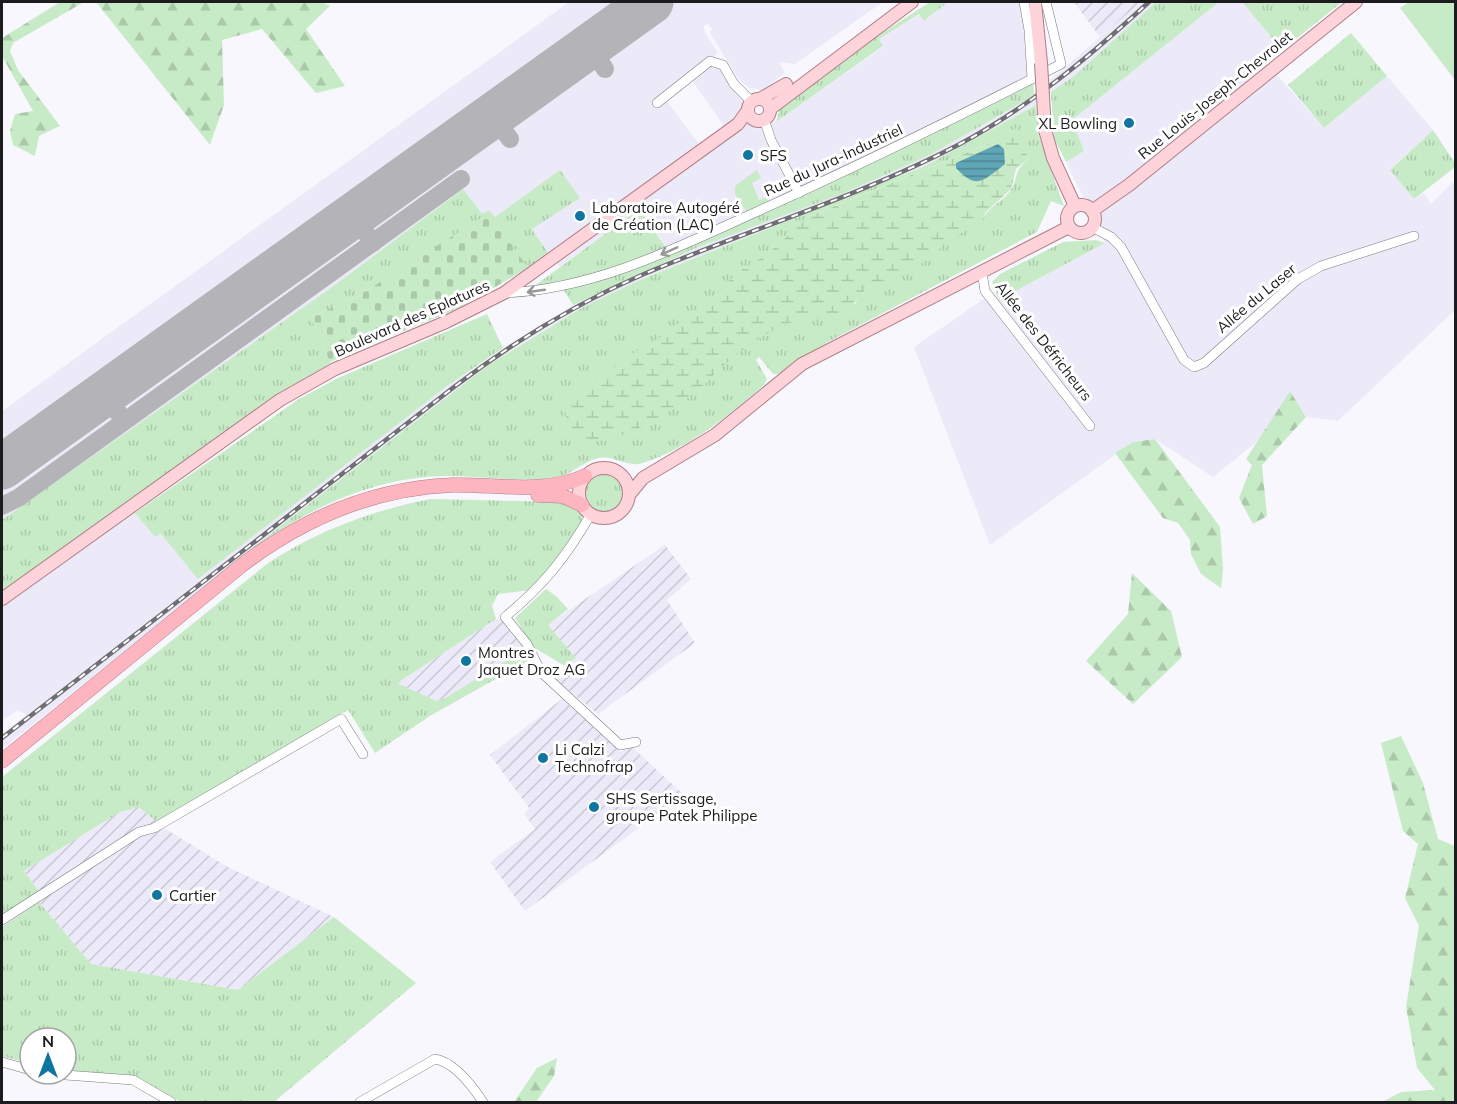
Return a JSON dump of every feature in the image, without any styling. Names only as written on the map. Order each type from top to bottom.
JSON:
[{"type":"highway","points":[[2,761],[242,565],[280,538],[320,517],[359,502],[412,489],[454,485],[550,487],[563,485],[585,476]]},
{"type":"highway","points":[[2,772],[248,571],[284,546],[324,524],[375,506],[432,496],[555,496],[572,499],[587,510]]},
{"type":"main road","name":"Boulevard des Eplatures","points":[[758,110],[783,87],[901,2]]},
{"type":"main road","name":"Boulevard des Eplatures","points":[[2,599],[152,490],[307,383],[504,293],[912,2]]},
{"type":"main road","points":[[1035,2],[1039,23],[1045,130],[1053,158],[1076,206]]},
{"type":"main road","name":"Rue Louis-Joseph-Chevrolet","points":[[1092,212],[1129,185],[1227,103],[1356,2]]},
{"type":"main road","points":[[1076,206],[1085,206],[1092,212],[1095,218],[1092,227],[1078,233],[1069,227],[1067,215],[1076,206]]},
{"type":"main road","points":[[629,495],[627,483],[620,473],[610,468],[599,468],[585,476],[579,493],[587,510],[603,518],[615,515],[625,507],[629,495],[643,478],[715,435],[807,361],[1069,227]]},
{"type":"main road","points":[[620,473],[656,469]]},
{"type":"street","points":[[1024,2],[1029,30],[1032,79]]},
{"type":"street","name":"Rue du Jura-Industriel","points":[[504,293],[536,291],[635,266],[799,193],[1061,64],[1046,2]]},
{"type":"street","points":[[657,103],[710,61],[723,65],[734,84],[758,110],[799,193]]},
{"type":"street","name":"Allée du Laser","points":[[1092,227],[1111,237],[1121,247],[1190,366],[1197,367],[1298,279],[1321,266],[1414,236]]},
{"type":"street","name":"Allée des Défricheurs","points":[[982,272],[985,291],[1090,426]]},
{"type":"street","points":[[587,510],[570,549],[547,580],[506,617],[527,644],[541,672],[620,745],[636,742]]},
{"type":"street","points":[[2,920],[139,832],[154,828],[341,719],[363,754]]},
{"type":"street","points":[[360,1102],[435,1059],[443,1062],[468,1081],[483,1102]]},
{"type":"street","points":[[2,1062],[18,1067]]},
{"type":"street","points":[[78,1076],[133,1080],[171,1102]]},
{"type":"shaded area","points":[[569,2],[883,2],[795,64],[779,62],[785,73],[762,90],[749,88],[739,80],[710,33],[712,29],[708,24],[704,26],[704,30],[718,53],[673,87],[666,100],[699,144],[724,126],[692,80],[710,67],[718,66],[745,102],[742,113],[756,129],[776,122],[883,47],[878,39],[920,14],[925,21],[948,2],[1026,2],[1035,81],[671,253],[639,209],[559,267],[532,229],[495,217],[489,210],[482,215],[463,189],[332,287],[2,520],[2,411]]},
{"type":"shaded area","points":[[1074,2],[1141,2],[1100,37]]},
{"type":"shaded area","points":[[1141,2],[1156,2],[1074,76],[1036,105],[925,166],[640,280],[583,307],[487,366],[306,506],[2,749],[2,734],[26,715],[18,710],[2,721],[2,593],[127,503],[155,537],[161,534],[198,578],[447,386],[573,305],[696,248],[842,194],[930,155],[1028,99]]},
{"type":"shaded area","points":[[1219,2],[1242,2],[1282,50],[1266,63],[1324,128],[1387,76],[1433,130],[1390,169],[1415,199],[1424,193],[1431,204],[1453,182],[1455,185],[1455,310],[1338,421],[1306,417],[1290,392],[1258,441],[1213,477],[1155,439],[1133,442],[990,545],[914,347],[994,292],[999,300],[1105,243],[1066,162],[1084,151],[1072,120]]},
{"type":"shaded area","points":[[665,545],[691,579],[667,600],[695,643],[598,714],[556,680],[565,666],[576,658],[547,625]]},
{"type":"shaded area","points":[[496,619],[506,622],[522,643],[522,651],[442,700],[436,701],[395,684]]},
{"type":"shaded area","points":[[562,699],[621,752],[630,745],[684,795],[525,911],[490,862],[535,829],[524,814],[529,808],[490,755]]},
{"type":"shaded area","points":[[139,806],[164,828],[226,866],[334,917],[238,990],[91,964],[39,902],[44,899],[24,871],[118,813]]},
{"type":"green space","points":[[60,2],[84,2],[13,43],[10,51],[18,70],[60,126],[39,136],[35,156],[13,145],[10,131],[15,114],[33,111],[2,56],[2,38]]},
{"type":"green space","points":[[96,2],[322,2],[330,6],[306,29],[345,86],[316,93],[262,29],[222,40],[224,105],[210,145]]},
{"type":"green space","points":[[930,2],[948,2],[924,21],[919,14],[879,39],[883,46],[776,122],[780,108],[870,41]]},
{"type":"green space","points":[[1156,2],[1219,2],[1072,120],[1084,151],[1066,162],[1054,138],[1051,92],[1074,76]]},
{"type":"green space","points":[[1242,2],[1342,2],[1282,50]]},
{"type":"green space","points":[[1409,2],[1455,2],[1455,80],[1400,8]]},
{"type":"green space","points":[[1351,33],[1387,76],[1324,128],[1288,85]]},
{"type":"green space","points":[[1033,82],[1034,94],[1028,99],[930,155],[842,194],[696,248],[573,305],[563,289],[637,267]]},
{"type":"green space","points":[[1036,105],[1038,134],[1064,206],[1051,201],[1037,232],[828,342],[778,374],[773,374],[759,357],[756,360],[767,379],[764,385],[707,430],[660,456],[637,464],[599,458],[563,475],[545,479],[448,476],[394,482],[367,489],[317,509],[292,522],[247,552],[487,366],[583,307],[640,280],[925,166]],"holes":[[[1007,131],[1028,159],[1018,171],[1009,193],[988,211],[982,221],[899,255],[860,294],[855,305],[810,216],[988,144]]]},
{"type":"green space","points":[[1018,128],[1028,159],[1016,169],[1011,189],[986,212],[982,221],[944,243],[934,256],[881,286],[869,285],[842,319],[826,316],[810,317],[778,328],[735,356],[701,388],[676,407],[651,422],[622,435],[598,441],[585,439],[567,422],[565,410],[571,403],[627,357],[659,338],[713,296],[737,273],[767,254],[810,216],[988,144],[1007,131]]},
{"type":"green space","points":[[1433,130],[1455,163],[1454,168],[1414,199],[1390,170]]},
{"type":"green space","points":[[560,170],[580,198],[532,229],[549,254],[528,268],[489,214],[358,296],[311,317],[331,364],[270,401],[2,593],[2,520],[332,287],[463,189],[482,214],[489,210],[495,217]]},
{"type":"green space","points":[[757,170],[761,178],[752,183],[759,200],[767,197],[769,202],[746,211],[735,194],[735,186]]},
{"type":"green space","points":[[639,209],[667,249],[602,273],[533,287]]},
{"type":"green space","points":[[489,213],[528,268],[461,307],[330,362],[311,317],[358,296]]},
{"type":"green space","points":[[1096,240],[1105,243],[999,300],[992,282],[1000,274],[1063,242]]},
{"type":"green space","points":[[487,314],[503,348],[447,386],[198,579],[161,534],[155,537],[135,513],[299,399],[338,378]]},
{"type":"green space","points":[[1290,391],[1306,417],[1262,465],[1267,516],[1253,524],[1239,498],[1252,465],[1246,459]]},
{"type":"green space","points":[[1155,439],[1220,527],[1223,569],[1221,588],[1201,574],[1191,554],[1190,540],[1178,523],[1163,518],[1115,453],[1133,442]]},
{"type":"green space","points":[[604,473],[618,479],[624,493],[618,507],[604,513],[590,507],[584,493],[590,479]]},
{"type":"green space","points":[[430,499],[565,502],[581,512],[583,523],[532,590],[498,594],[492,606],[496,619],[397,683],[436,701],[442,700],[522,651],[528,661],[430,716],[375,753],[348,710],[157,822],[139,807],[120,812],[24,871],[40,893],[2,918],[2,777],[268,563],[326,531],[346,523],[387,509]]},
{"type":"green space","points":[[1132,573],[1171,611],[1182,657],[1133,704],[1086,661],[1128,614]]},
{"type":"green space","points":[[546,589],[568,609],[548,625],[576,658],[565,666],[533,647],[515,618]]},
{"type":"green space","points":[[1401,736],[1423,783],[1438,839],[1455,846],[1455,1102],[1382,1102],[1401,1092],[1435,1090],[1417,1068],[1406,1007],[1419,926],[1405,898],[1418,844],[1403,831],[1381,743]]},
{"type":"green space","points":[[39,902],[91,964],[238,990],[334,917],[416,983],[274,1102],[181,1102],[133,1077],[78,1071],[78,1026],[18,1026],[18,1061],[2,1056],[2,927]]},
{"type":"green space","points":[[557,1058],[554,1076],[536,1102],[514,1102],[537,1068]]},
{"type":"water","points":[[998,144],[1004,149],[1005,164],[986,178],[975,181],[963,175],[956,168],[956,163]]},
{"type":"taxiway","points":[[589,46],[605,69]]},
{"type":"taxiway","points":[[492,115],[510,139]]},
{"type":"taxiway","points":[[2,506],[18,498],[461,179]]},
{"type":"taxiway","points":[[353,215],[373,243]]},
{"type":"taxiway","points":[[105,394],[124,421]]},
{"type":"runway","points":[[2,467],[651,2]]},
{"type":"railway","points":[[2,738],[454,387],[522,340],[619,285],[881,181],[958,145],[1010,114],[1058,80],[1149,2]]},
{"type":"place","name":"XL Bowling","points":[[1129,123]]},
{"type":"place","name":"SFS","points":[[748,155]]},
{"type":"place","name":"Laboratoire Autogéré de Création (LAC)","points":[[580,216]]},
{"type":"place","name":"Montres Jaquet Droz AG","points":[[466,661]]},
{"type":"place","name":"Li Calzi Technofrap","points":[[543,758]]},
{"type":"place","name":"SHS Sertissage, groupe Patek Philippe","points":[[594,807]]},
{"type":"place","name":"Cartier","points":[[157,895]]}]
